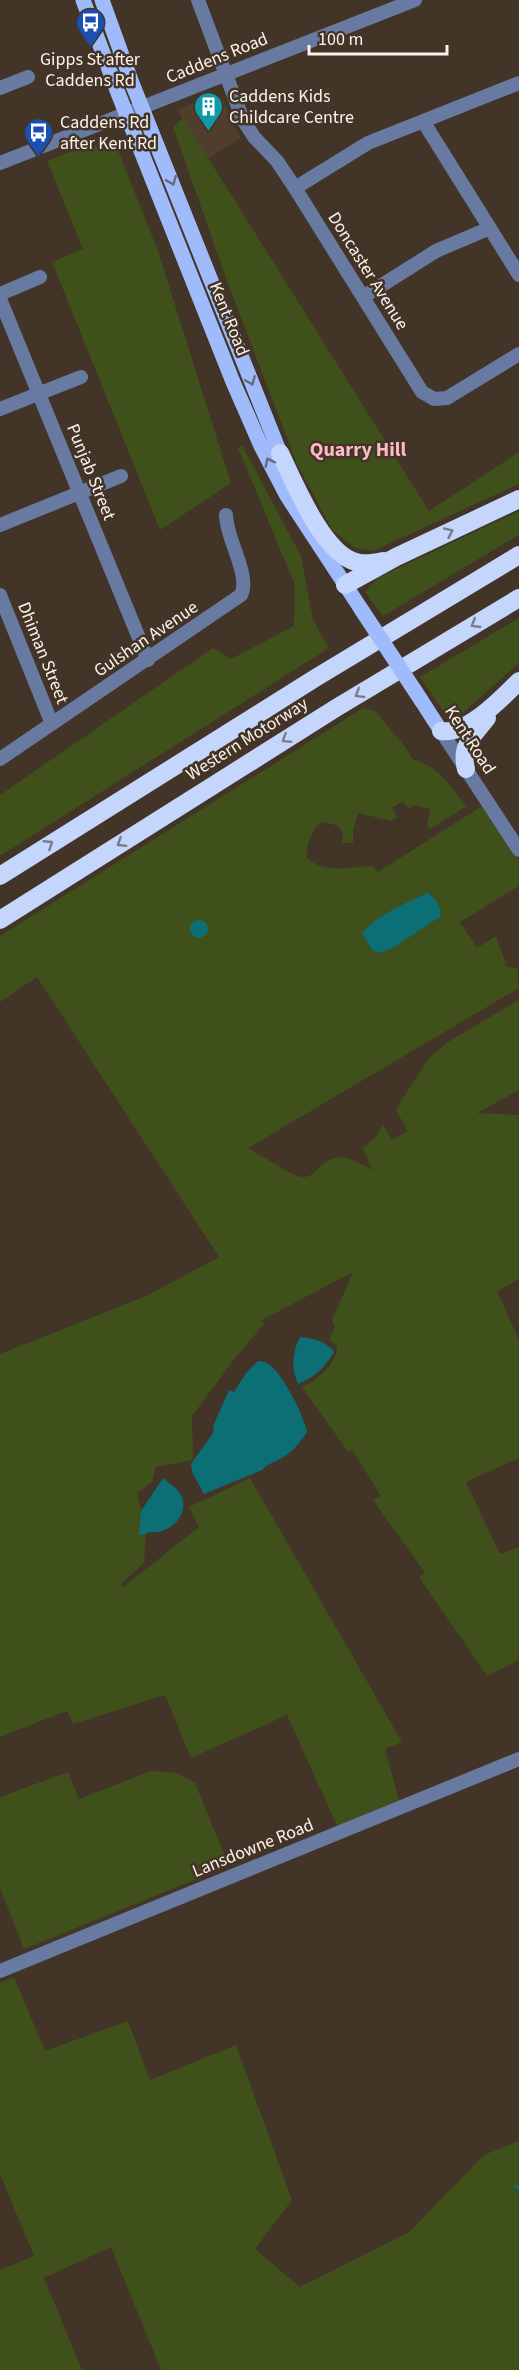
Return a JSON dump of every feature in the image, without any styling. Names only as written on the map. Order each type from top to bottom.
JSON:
[{"type":"highway","points":[[280,453],[320,531],[340,552],[354,562],[363,563],[374,563],[396,557]]},
{"type":"highway","points":[[345,585],[396,557],[519,499]]},
{"type":"highway","name":"Western Motorway","points":[[0,876],[289,694],[519,555]]},
{"type":"highway","name":"Western Motorway","points":[[0,920],[326,714],[519,598]]},
{"type":"highway","points":[[441,730],[460,729],[519,681]]},
{"type":"highway","points":[[466,769],[465,747],[502,697]]},
{"type":"main road","name":"Kent Road","points":[[83,0],[126,114],[247,415],[274,472],[310,531],[441,730]]},
{"type":"main road","name":"Kent Road","points":[[102,0],[310,531]]},
{"type":"street","name":"Doncaster Avenue","points":[[198,0],[238,110],[247,127],[277,161],[295,188],[420,389],[430,398],[447,398],[519,354]]},
{"type":"street","name":"Caddens Road","points":[[0,163],[415,0]]},
{"type":"street","points":[[0,88],[28,77]]},
{"type":"street","points":[[295,188],[368,143],[519,83]]},
{"type":"street","points":[[423,121],[519,275]]},
{"type":"street","points":[[363,297],[431,254],[490,228]]},
{"type":"street","points":[[0,294],[40,277]]},
{"type":"street","name":"Punjab Street","points":[[0,299],[148,660]]},
{"type":"street","points":[[0,409],[81,377]]},
{"type":"street","points":[[0,525],[121,476]]},
{"type":"street","name":"Gulshan Avenue","points":[[0,759],[237,600],[243,593],[244,582],[226,527],[226,515]]},
{"type":"street","name":"Dhiman Street","points":[[0,595],[52,724]]},
{"type":"street","name":"Kent Road","points":[[441,730],[519,850]]},
{"type":"street","name":"Lansdowne Road","points":[[0,1971],[519,1760]]},
{"type":"shaded area","points":[[214,95],[223,99],[241,138],[208,159],[177,110]]},
{"type":"green space","points":[[183,118],[429,511],[519,452],[519,484],[373,551],[355,548],[332,530],[297,464],[227,281],[173,127]]},
{"type":"green space","points":[[87,145],[117,148],[158,251],[231,483],[160,530],[52,262],[83,249],[47,161]]},
{"type":"green space","points":[[242,445],[301,556],[313,620],[329,648],[0,856],[0,795],[213,648],[231,659],[294,626],[295,585],[238,448]]},
{"type":"green space","points":[[519,511],[519,535],[383,616],[365,592],[377,578]]},
{"type":"green space","points":[[519,618],[519,663],[458,717],[443,711],[420,677]]},
{"type":"green space","points":[[363,708],[376,711],[405,746],[412,759],[422,762],[437,772],[467,806],[430,829],[427,825],[430,809],[415,805],[409,809],[403,801],[392,808],[397,817],[391,821],[358,813],[353,831],[353,843],[342,843],[343,834],[338,826],[325,822],[317,825],[313,832],[308,845],[307,858],[330,868],[373,866],[378,872],[482,806],[519,860],[519,886],[460,922],[477,948],[496,936],[507,967],[517,968],[519,988],[248,1148],[301,1177],[311,1175],[330,1159],[337,1158],[355,1161],[372,1170],[363,1148],[375,1138],[383,1125],[392,1140],[407,1131],[396,1109],[429,1058],[446,1043],[519,1000],[519,1090],[477,1113],[519,1115],[519,1279],[497,1291],[519,1340],[519,1458],[466,1482],[500,1554],[519,1547],[519,1660],[487,1676],[419,1577],[425,1573],[373,1500],[381,1496],[352,1450],[348,1452],[302,1387],[320,1375],[334,1358],[337,1345],[329,1340],[335,1327],[332,1320],[353,1272],[262,1320],[264,1324],[192,1416],[193,1460],[156,1467],[152,1482],[137,1493],[146,1529],[144,1563],[122,1583],[122,1588],[199,1527],[189,1507],[250,1478],[402,1742],[385,1749],[399,1800],[337,1826],[287,1715],[191,1758],[165,1695],[73,1724],[67,1711],[0,1737],[0,1354],[148,1295],[219,1257],[37,977],[0,1002],[0,936]]},
{"type":"green space","points":[[151,1771],[177,1773],[195,1783],[229,1866],[24,1949],[0,1888],[0,1797],[68,1772],[79,1799]]},
{"type":"green space","points":[[14,1977],[45,2051],[128,2021],[150,2080],[236,2045],[292,2200],[255,2249],[300,2287],[409,2232],[484,2155],[519,2141],[519,2370],[161,2370],[111,2247],[44,2278],[82,2370],[0,2370],[0,2270],[34,2256],[0,2174],[0,1983]]},
{"type":"water","points":[[427,893],[437,902],[441,916],[393,948],[377,953],[372,950],[362,933],[368,926],[392,910]]},
{"type":"water","points":[[195,920],[203,920],[208,925],[206,936],[195,938],[190,933],[190,925]]},
{"type":"water","points":[[300,1337],[314,1339],[334,1352],[319,1371],[298,1384],[293,1360]]},
{"type":"water","points":[[258,1361],[267,1363],[279,1375],[297,1405],[307,1432],[287,1455],[262,1470],[204,1494],[192,1472],[191,1464],[213,1433],[214,1424],[229,1390],[234,1392],[246,1373]]},
{"type":"water","points":[[163,1478],[180,1492],[183,1510],[170,1527],[157,1532],[139,1534],[141,1511]]},
{"type":"waterway","points":[[515,2186],[519,2188]]},
{"type":"place","name":"Gipps St after Caddens Rd","points":[[90,48]]},
{"type":"place","name":"Caddens Kids Childcare Centre","points":[[208,132]]},
{"type":"place","name":"Caddens Rd after Kent Rd","points":[[39,158]]},
{"type":"district","name":"Quarry Hill","points":[[358,450]]}]
